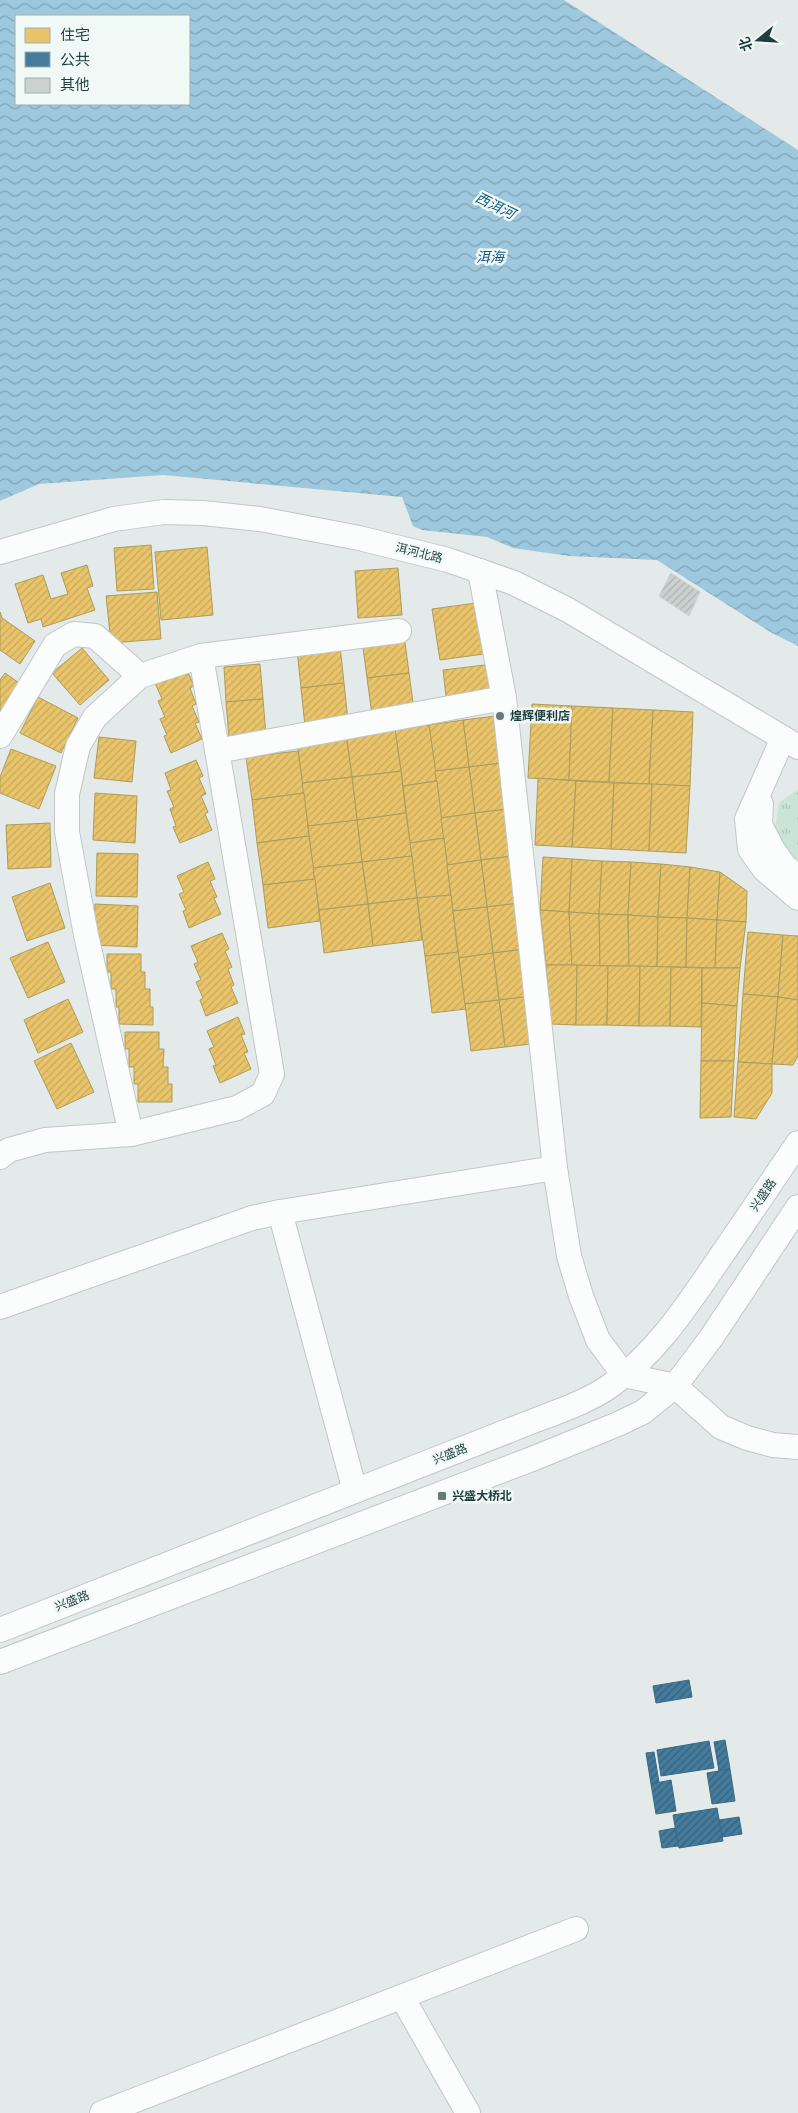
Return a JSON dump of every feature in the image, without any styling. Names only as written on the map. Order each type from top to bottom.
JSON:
[{"type":"street","name":"洱河北路","points":[[0,552],[114,519],[164,512],[203,513],[260,519],[359,538],[448,560],[514,583],[568,610],[790,742]]},
{"type":"street","points":[[480,571],[504,698],[555,1168],[569,1256],[581,1296],[598,1340],[624,1375],[675,1386],[721,1427],[747,1438],[773,1445],[798,1447]]},
{"type":"street","points":[[131,1134],[74,874],[67,832],[67,794],[78,746],[95,717],[140,676],[201,656],[398,630]]},
{"type":"street","points":[[0,736],[55,645],[74,634],[96,636],[140,676]]},
{"type":"street","points":[[0,1158],[9,1150],[45,1140],[131,1134],[237,1108],[263,1094],[272,1074],[201,656]]},
{"type":"street","points":[[217,751],[504,698]]},
{"type":"street","points":[[790,742],[763,780],[747,819],[750,849],[764,869],[798,898]]},
{"type":"street","points":[[763,780],[760,825],[773,850],[786,868],[798,875]]},
{"type":"street","name":"兴盛路","points":[[0,1630],[513,1429],[609,1387],[666,1334],[695,1295],[798,1143]]},
{"type":"street","points":[[0,1307],[252,1218],[555,1168]]},
{"type":"street","points":[[0,1662],[618,1424],[643,1412],[675,1386],[711,1338],[798,1207]]},
{"type":"street","points":[[280,1212],[355,1491]]},
{"type":"street","points":[[102,2113],[576,1929]]},
{"type":"street","points":[[402,1997],[468,2113]]},
{"type":"green space","points":[[798,789],[798,862],[786,854],[775,827],[779,803]]},
{"type":"water","name":"洱海","points":[[0,0],[564,0],[798,150],[798,646],[772,633],[657,560],[569,556],[513,548],[487,537],[422,530],[413,526],[402,497],[163,475],[39,484],[0,501]]},
{"type":"building: 住宅","points":[[151,545],[154,589],[117,591],[114,548]]},
{"type":"building: 住宅","points":[[207,547],[213,615],[161,620],[155,552]]},
{"type":"building: 住宅","points":[[87,565],[93,586],[87,588],[95,610],[43,627],[41,619],[28,623],[15,584],[43,575],[51,599],[68,594],[61,573]]},
{"type":"building: 住宅","points":[[398,568],[402,615],[358,618],[355,571]]},
{"type":"building: 住宅","points":[[157,592],[161,639],[111,643],[106,596]]},
{"type":"building: 住宅","points":[[476,603],[484,654],[440,660],[432,609]]},
{"type":"building: 住宅","points":[[0,612],[2,618],[35,641],[20,664],[0,650]]},
{"type":"building: 住宅","points":[[404,635],[409,673],[367,678],[362,640]]},
{"type":"building: 住宅","points":[[340,646],[344,683],[301,688],[297,650]]},
{"type":"building: 住宅","points":[[82,648],[109,680],[80,705],[52,673]]},
{"type":"building: 住宅","points":[[260,664],[263,699],[226,702],[224,667]]},
{"type":"building: 住宅","points":[[493,664],[498,708],[448,714],[443,670]]},
{"type":"building: 住宅","points":[[187,670],[194,686],[190,688],[196,704],[192,706],[199,722],[195,723],[202,739],[171,753],[164,736],[167,735],[160,719],[165,717],[158,701],[162,699],[155,683]]},
{"type":"building: 住宅","points":[[5,673],[22,685],[0,731],[0,680]]},
{"type":"building: 住宅","points":[[409,673],[414,710],[372,715],[367,678]]},
{"type":"building: 住宅","points":[[344,683],[348,721],[305,726],[301,688]]},
{"type":"building: 住宅","points":[[38,697],[78,718],[61,753],[20,733]]},
{"type":"building: 住宅","points":[[263,699],[266,735],[229,738],[226,702]]},
{"type":"building: 住宅","points":[[532,704],[572,706],[569,780],[528,778]]},
{"type":"building: 住宅","points":[[572,706],[613,708],[609,782],[569,780]]},
{"type":"building: 住宅","points":[[613,708],[653,710],[649,784],[609,782]]},
{"type":"building: 住宅","points":[[653,710],[693,712],[690,786],[649,784]]},
{"type":"building: 住宅","points":[[496,716],[502,763],[469,767],[463,720]]},
{"type":"building: 住宅","points":[[463,720],[469,767],[435,771],[429,725]]},
{"type":"building: 住宅","points":[[429,725],[437,781],[403,786],[395,729]]},
{"type":"building: 住宅","points":[[395,729],[401,771],[352,777],[346,735]]},
{"type":"building: 住宅","points":[[346,735],[352,777],[302,783],[297,741]]},
{"type":"building: 住宅","points":[[99,737],[136,741],[132,782],[94,778]]},
{"type":"building: 住宅","points":[[11,749],[56,766],[39,809],[0,793],[0,777]]},
{"type":"building: 住宅","points":[[298,751],[304,793],[252,800],[246,757]]},
{"type":"building: 住宅","points":[[196,760],[203,776],[199,778],[206,794],[201,796],[208,812],[205,814],[212,830],[180,843],[173,827],[176,826],[170,809],[174,807],[167,791],[171,790],[165,773]]},
{"type":"building: 住宅","points":[[502,763],[508,809],[475,813],[469,767]]},
{"type":"building: 住宅","points":[[469,767],[475,813],[441,818],[435,771]]},
{"type":"building: 住宅","points":[[401,771],[406,813],[357,820],[352,777]]},
{"type":"building: 住宅","points":[[352,777],[357,820],[308,826],[302,783]]},
{"type":"building: 住宅","points":[[538,778],[576,781],[572,847],[535,845]]},
{"type":"building: 住宅","points":[[437,781],[444,838],[410,843],[403,786]]},
{"type":"building: 住宅","points":[[576,781],[614,783],[611,849],[572,847]]},
{"type":"building: 住宅","points":[[614,783],[652,784],[649,851],[611,849]]},
{"type":"building: 住宅","points":[[652,784],[690,786],[686,853],[649,851]]},
{"type":"building: 住宅","points":[[95,793],[137,796],[135,843],[93,840]]},
{"type":"building: 住宅","points":[[304,793],[309,836],[257,843],[252,800]]},
{"type":"building: 住宅","points":[[508,809],[514,856],[481,860],[475,813]]},
{"type":"building: 住宅","points":[[406,813],[412,856],[362,862],[357,820]]},
{"type":"building: 住宅","points":[[475,813],[481,860],[447,865],[441,818]]},
{"type":"building: 住宅","points":[[357,820],[362,862],[313,868],[308,826]]},
{"type":"building: 住宅","points":[[50,823],[51,867],[8,869],[6,825]]},
{"type":"building: 住宅","points":[[309,836],[315,879],[263,885],[257,843]]},
{"type":"building: 住宅","points":[[444,838],[451,895],[417,898],[410,843]]},
{"type":"building: 住宅","points":[[97,853],[138,854],[137,897],[96,896]]},
{"type":"building: 住宅","points":[[412,856],[417,898],[368,904],[362,862]]},
{"type":"building: 住宅","points":[[514,856],[520,903],[487,907],[481,860]]},
{"type":"building: 住宅","points":[[543,857],[572,859],[569,912],[540,910]]},
{"type":"building: 住宅","points":[[572,859],[602,861],[599,914],[569,912]]},
{"type":"building: 住宅","points":[[481,860],[487,907],[453,911],[447,865]]},
{"type":"building: 住宅","points":[[602,861],[631,862],[628,915],[599,914]]},
{"type":"building: 住宅","points":[[208,862],[215,879],[210,881],[217,897],[214,898],[221,914],[189,928],[183,911],[186,910],[179,894],[184,892],[177,876]]},
{"type":"building: 住宅","points":[[362,862],[368,904],[319,910],[313,868]]},
{"type":"building: 住宅","points":[[631,862],[661,864],[658,917],[628,915]]},
{"type":"building: 住宅","points":[[661,864],[690,867],[687,918],[658,917]]},
{"type":"building: 住宅","points":[[690,867],[720,872],[717,920],[687,918]]},
{"type":"building: 住宅","points":[[720,872],[747,891],[746,922],[717,920]]},
{"type":"building: 住宅","points":[[315,879],[320,921],[268,928],[263,885]]},
{"type":"building: 住宅","points":[[50,883],[65,928],[27,941],[12,897]]},
{"type":"building: 住宅","points":[[451,895],[458,952],[425,956],[417,898]]},
{"type":"building: 住宅","points":[[417,898],[422,940],[373,946],[368,904]]},
{"type":"building: 住宅","points":[[520,903],[526,949],[493,953],[487,907]]},
{"type":"building: 住宅","points":[[95,904],[138,906],[137,947],[93,945]]},
{"type":"building: 住宅","points":[[368,904],[373,946],[324,953],[319,910]]},
{"type":"building: 住宅","points":[[487,907],[493,953],[459,958],[453,911]]},
{"type":"building: 住宅","points":[[540,910],[569,912],[572,965],[546,965]]},
{"type":"building: 住宅","points":[[569,912],[599,914],[600,966],[572,965]]},
{"type":"building: 住宅","points":[[599,914],[628,915],[629,966],[600,966]]},
{"type":"building: 住宅","points":[[628,915],[658,917],[657,967],[629,966]]},
{"type":"building: 住宅","points":[[658,917],[687,918],[686,967],[657,967]]},
{"type":"building: 住宅","points":[[687,918],[717,920],[715,968],[686,967]]},
{"type":"building: 住宅","points":[[717,920],[746,922],[740,968],[715,968]]},
{"type":"building: 住宅","points":[[748,932],[783,935],[778,997],[743,994]]},
{"type":"building: 住宅","points":[[222,933],[229,949],[225,951],[232,967],[228,969],[234,985],[231,987],[238,1003],[206,1016],[200,1000],[203,998],[196,982],[201,980],[194,964],[198,962],[191,946]]},
{"type":"building: 住宅","points":[[783,935],[798,936],[798,1000],[778,997]]},
{"type":"building: 住宅","points":[[48,942],[65,982],[28,998],[10,958]]},
{"type":"building: 住宅","points":[[526,949],[533,996],[499,1000],[493,953]]},
{"type":"building: 住宅","points":[[458,952],[466,1009],[432,1013],[425,956]]},
{"type":"building: 住宅","points":[[493,953],[499,1000],[465,1004],[459,958]]},
{"type":"building: 住宅","points":[[107,954],[141,954],[141,972],[145,972],[145,989],[150,989],[153,1025],[119,1024],[119,1007],[116,1007],[116,989],[111,989],[111,972],[107,972]]},
{"type":"building: 住宅","points":[[546,965],[577,965],[576,1025],[551,1024]]},
{"type":"building: 住宅","points":[[577,965],[608,966],[607,1025],[576,1025]]},
{"type":"building: 住宅","points":[[608,966],[640,966],[639,1026],[607,1025]]},
{"type":"building: 住宅","points":[[640,966],[671,967],[670,1026],[639,1026]]},
{"type":"building: 住宅","points":[[671,967],[702,968],[701,1027],[670,1026]]},
{"type":"building: 住宅","points":[[702,968],[740,968],[737,1006],[702,1003]]},
{"type":"building: 住宅","points":[[743,994],[778,997],[772,1064],[738,1062]]},
{"type":"building: 住宅","points":[[533,996],[539,1043],[505,1047],[499,1000]]},
{"type":"building: 住宅","points":[[778,997],[798,1000],[798,1056],[793,1065],[772,1064]]},
{"type":"building: 住宅","points":[[68,999],[83,1032],[38,1053],[24,1020]]},
{"type":"building: 住宅","points":[[499,1000],[505,1047],[471,1051],[465,1004]]},
{"type":"building: 住宅","points":[[702,1003],[737,1006],[734,1061],[701,1061]]},
{"type":"building: 住宅","points":[[238,1017],[245,1034],[241,1035],[248,1052],[244,1053],[251,1069],[220,1083],[213,1066],[216,1065],[209,1049],[214,1047],[207,1031]]},
{"type":"building: 住宅","points":[[125,1032],[159,1032],[159,1049],[164,1049],[163,1067],[168,1067],[168,1084],[172,1084],[172,1102],[138,1102],[138,1084],[134,1084],[134,1067],[129,1067],[129,1049],[125,1049]]},
{"type":"building: 住宅","points":[[71,1043],[94,1092],[57,1109],[34,1061]]},
{"type":"building: 住宅","points":[[701,1061],[734,1061],[731,1117],[700,1118]]},
{"type":"building: 住宅","points":[[738,1062],[772,1064],[772,1093],[756,1119],[734,1117]]},
{"type":"building: 公共","points":[[689,1680],[692,1697],[656,1703],[653,1686]]},
{"type":"building: 公共","points":[[725,1740],[730,1769],[719,1771],[714,1742]]},
{"type":"building: 公共","points":[[709,1741],[714,1768],[661,1776],[657,1750]]},
{"type":"building: 公共","points":[[654,1752],[659,1782],[651,1784],[646,1753]]},
{"type":"building: 公共","points":[[730,1769],[735,1801],[712,1804],[707,1773]]},
{"type":"building: 公共","points":[[671,1780],[676,1811],[656,1814],[651,1784]]},
{"type":"building: 公共","points":[[717,1808],[723,1841],[679,1848],[673,1815]]},
{"type":"building: 公共","points":[[739,1817],[742,1834],[722,1837],[719,1820]]},
{"type":"building: 公共","points":[[675,1828],[678,1846],[662,1848],[659,1831]]},
{"type":"building: 其他","points":[[671,573],[700,592],[689,616],[659,596]]},
{"type":"place","name":"煌辉便利店","points":[[500,716]]},
{"type":"place","name":"兴盛大桥北","points":[[442,1496]]},
{"type":"water label","name":"西洱河","points":[[495,206]]}]
